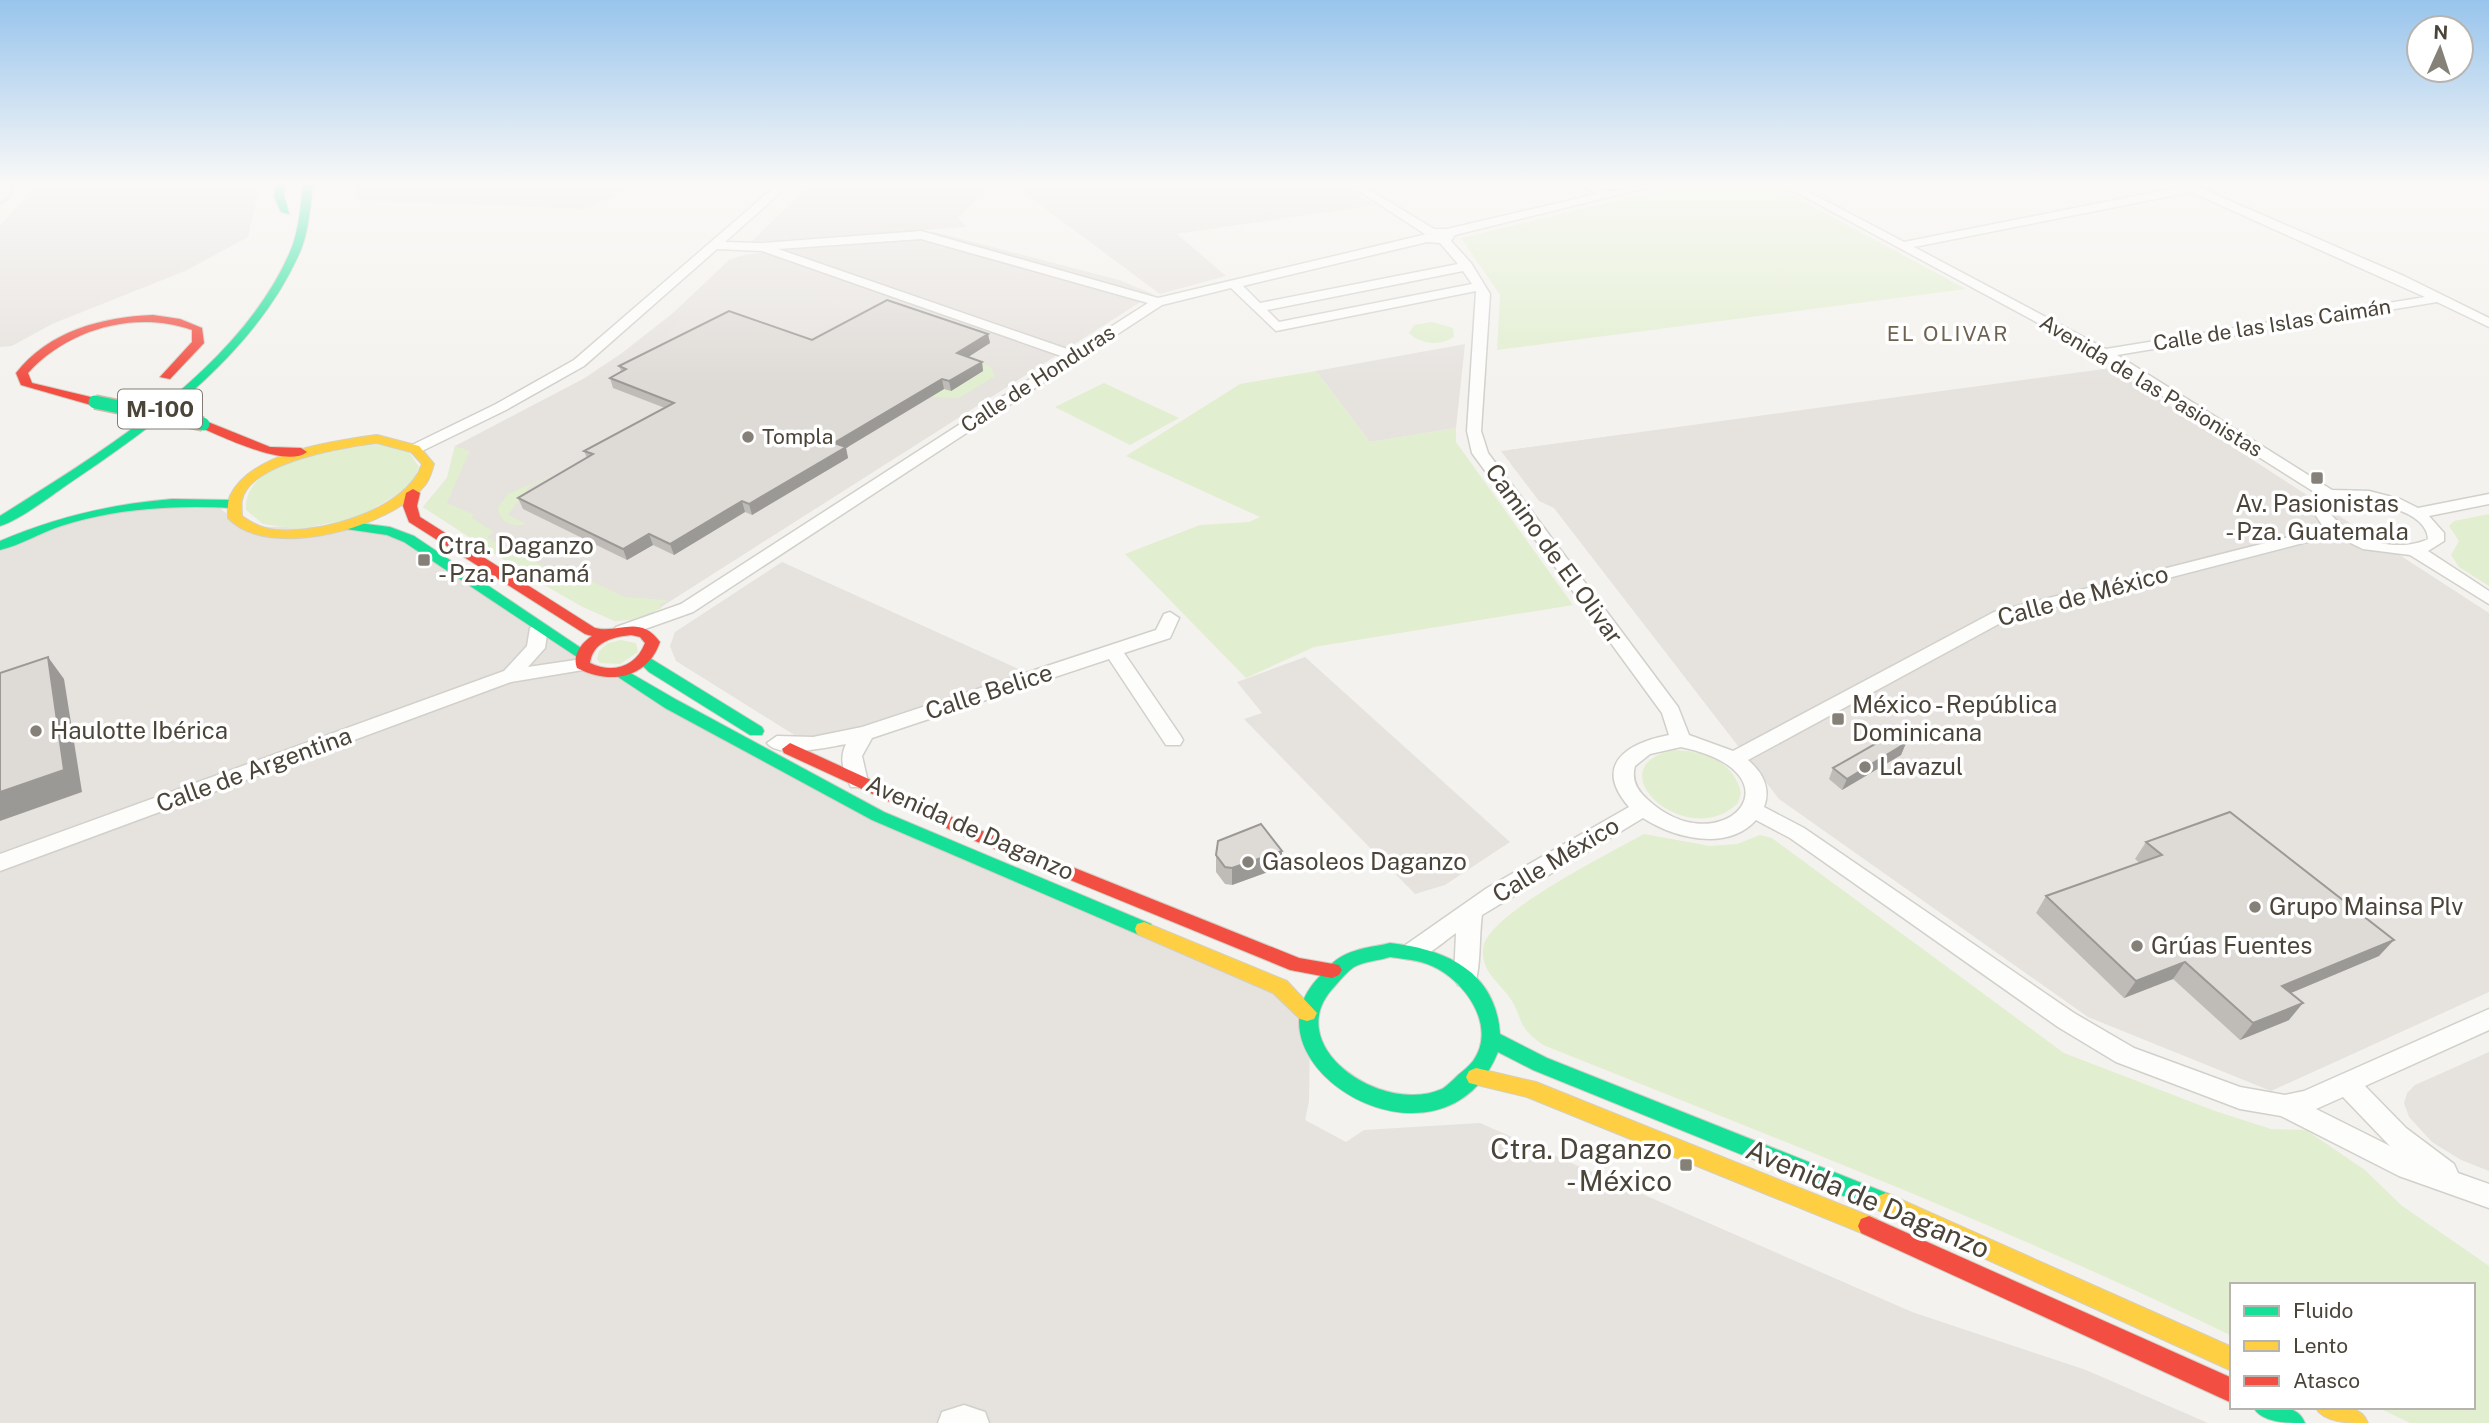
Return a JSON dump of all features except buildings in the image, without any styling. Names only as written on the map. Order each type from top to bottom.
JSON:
[{"type":"main road","name":"M-100","points":[[0,522],[37,500],[142,424],[212,364],[248,324],[290,264],[294,250]]},
{"type":"main road","points":[[151,393],[198,343],[197,328],[178,320],[149,318],[115,323],[58,341],[26,362],[22,373],[27,385],[55,394],[202,424],[268,451],[301,452]]},
{"type":"main road","name":"M-100","points":[[116,422],[186,368],[211,342]]},
{"type":"main road","points":[[377,439],[400,442],[417,448],[426,457],[428,468],[424,480],[413,493],[374,516],[349,526],[319,533],[264,533],[234,517],[233,504],[245,484],[257,474],[301,452],[351,440],[377,439]]},
{"type":"main road","points":[[0,504],[77,452]]},
{"type":"main road","points":[[413,493],[410,506],[414,519],[496,574],[590,631],[614,633]]},
{"type":"main road","points":[[0,546],[43,525],[104,508],[150,502],[233,504]]},
{"type":"main road","points":[[349,526],[390,531],[409,539],[601,674],[620,672],[649,654]]},
{"type":"main road","points":[[582,660],[591,643],[614,633]]},
{"type":"main road","name":"Avenida de Daganzo","points":[[614,633],[645,634],[650,637],[649,654],[654,669],[777,743],[858,782],[974,834],[1297,965],[1332,970]]},
{"type":"main road","name":"Avenida de Daganzo","points":[[620,672],[671,704],[878,816],[1280,987],[1307,1013]]},
{"type":"main road","points":[[1412,952],[1450,966],[1466,978],[1486,1007],[1492,1039],[1487,1059],[1476,1077],[1451,1095],[1419,1104],[1383,1102],[1350,1089],[1325,1068],[1310,1041],[1307,1013],[1315,989],[1332,970],[1368,953],[1412,952]]},
{"type":"main road","name":"Avenida de Daganzo","points":[[1492,1039],[1539,1063],[1910,1213],[2230,1358]]},
{"type":"main road","name":"Avenida de Daganzo","points":[[1476,1077],[1529,1088],[1906,1241],[2230,1390]]},
{"type":"main road","points":[[2268,1409],[2293,1423]]},
{"type":"main road","points":[[2331,1409],[2356,1423]]},
{"type":"street","points":[[417,448],[501,407],[579,363],[711,250]]},
{"type":"street","points":[[771,250],[1074,356]]},
{"type":"street","points":[[975,250],[1158,302]]},
{"type":"street","name":"Calle de Honduras","points":[[649,654],[663,632],[687,608],[1158,302],[1367,250]]},
{"type":"street","name":"Camino de El Olivar","points":[[1455,250],[1483,294],[1475,431],[1480,453],[1671,712],[1681,740]]},
{"type":"street","name":"Avenida de las Pasionistas","points":[[1911,250],[2104,353],[2329,495]]},
{"type":"street","points":[[2333,250],[2489,323]]},
{"type":"street","points":[[1257,308],[1467,267]]},
{"type":"street","points":[[1234,284],[1276,327],[1480,287]]},
{"type":"street","name":"Calle de las Islas Caimán","points":[[2104,353],[2440,298]]},
{"type":"street","points":[[2343,493],[2381,498],[2417,513],[2436,533],[2436,541],[2429,547],[2416,551],[2384,549],[2336,530],[2318,513],[2317,505],[2329,495],[2343,493]]},
{"type":"street","points":[[2417,513],[2489,499]]},
{"type":"street","name":"Calle de México","points":[[1734,759],[2000,616],[2336,530]]},
{"type":"street","points":[[2416,551],[2489,599]]},
{"type":"street","name":"Calle de Honduras","points":[[614,633],[687,608]]},
{"type":"street","name":"Calle Belice","points":[[777,743],[813,744],[865,733],[1164,634],[1170,618]]},
{"type":"street","name":"Calle de Argentina","points":[[508,676],[536,648],[539,628]]},
{"type":"street","points":[[1112,651],[1173,740]]},
{"type":"street","name":"Calle de Argentina","points":[[0,863],[508,676],[582,660]]},
{"type":"street","points":[[858,782],[850,762],[851,752],[853,745],[865,733]]},
{"type":"street","points":[[1659,741],[1703,743],[1734,759],[1754,783],[1757,798],[1753,810],[1743,821],[1726,828],[1706,831],[1672,825],[1642,809],[1631,796],[1624,781],[1625,765],[1642,747],[1659,741]]},
{"type":"street","name":"Calle México","points":[[1412,952],[1495,894],[1642,809]]},
{"type":"street","points":[[1753,810],[1797,833],[2066,1020],[2125,1055],[2240,1098],[2285,1106],[2409,1168],[2478,1191]]},
{"type":"street","name":"Calle México","points":[[1466,978],[1466,940],[1471,913]]},
{"type":"street","points":[[2285,1106],[2307,1101],[2489,1019]]},
{"type":"street","points":[[2346,1083],[2423,1159],[2478,1191]]},
{"type":"street","points":[[953,1423],[964,1420],[974,1423]]},
{"type":"shaded area","points":[[0,250],[223,250],[185,271],[52,324],[12,346],[0,347]]},
{"type":"shaded area","points":[[782,250],[1006,250],[1119,280],[1153,294],[647,616],[615,621],[581,606],[423,507],[447,478],[455,446],[583,379],[673,313],[729,260],[744,255]]},
{"type":"shaded area","points":[[1101,250],[1196,250],[1226,276],[1160,294]]},
{"type":"shaded area","points":[[723,290],[813,290],[847,302],[859,295],[876,301],[805,335],[657,358],[667,332]]},
{"type":"shaded area","points":[[1465,344],[1456,428],[1370,442],[1316,371]]},
{"type":"shaded area","points":[[2111,368],[2489,613],[2489,992],[2271,1091],[2088,1017],[1779,799],[1509,450]]},
{"type":"shaded area","points":[[575,395],[632,421],[467,511],[447,503],[470,451]]},
{"type":"shaded area","points":[[1627,434],[1690,499],[1570,520],[1565,513],[1539,501],[1501,451]]},
{"type":"shaded area","points":[[210,501],[245,527],[349,526],[390,531],[610,674],[878,816],[1280,987],[1310,1041],[1309,1101],[1305,1120],[1346,1142],[1364,1130],[1480,1123],[1912,1312],[2086,1370],[2208,1423],[0,1423],[0,546],[68,516]]},
{"type":"shaded area","points":[[782,562],[1025,672],[827,737],[796,736],[676,661],[670,646],[675,632]]},
{"type":"shaded area","points":[[1305,657],[1510,842],[1445,885],[1415,894],[1244,719],[1262,713],[1237,682]]},
{"type":"shaded area","points":[[2489,1052],[2489,1171],[2461,1160],[2432,1142],[2409,1117],[2404,1103],[2407,1093],[2415,1085]]},
{"type":"green space","points":[[1469,250],[1894,250],[1966,289],[1497,350],[1500,295]]},
{"type":"green space","points":[[1432,322],[1453,328],[1454,337],[1431,343],[1419,340],[1409,333],[1414,325]]},
{"type":"green space","points":[[975,361],[990,366],[995,375],[959,398],[930,397]]},
{"type":"green space","points":[[1316,371],[1370,442],[1456,428],[1456,442],[1573,605],[1314,647],[1246,678],[1125,554],[1200,525],[1249,522],[1260,517],[1126,456],[1240,384]]},
{"type":"green space","points":[[1104,383],[1179,418],[1130,445],[1055,407]]},
{"type":"green space","points":[[382,444],[409,452],[419,467],[410,487],[357,518],[299,529],[263,524],[246,510],[249,492],[261,478],[278,467],[323,453]]},
{"type":"green space","points":[[455,446],[470,451],[447,503],[473,514],[472,518],[494,532],[487,537],[573,581],[581,576],[624,597],[668,600],[659,605],[662,608],[631,620],[615,621],[581,606],[530,577],[423,507],[447,478]]},
{"type":"green space","points":[[554,474],[529,487],[508,515],[526,524],[511,524],[503,520],[498,507],[508,494]]},
{"type":"green space","points":[[2489,514],[2489,586],[2459,567],[2451,555],[2459,541],[2449,526],[2454,521]]},
{"type":"green space","points":[[621,640],[636,643],[638,652],[620,664],[600,663],[597,659],[599,651],[608,643]]},
{"type":"green space","points":[[1674,750],[1707,756],[1725,766],[1732,773],[1741,793],[1738,803],[1718,816],[1695,818],[1674,813],[1656,802],[1645,787],[1642,772],[1651,759]]},
{"type":"green space","points":[[1644,834],[1710,846],[1737,844],[1760,835],[1772,838],[2064,1053],[2215,1111],[2271,1129],[2306,1130],[2365,1170],[2401,1205],[2489,1266],[2489,1423],[2410,1423],[2381,1409],[2475,1409],[2475,1283],[2230,1283],[2230,1335],[1976,1221],[1543,1045],[1523,1026],[1512,1002],[1490,973],[1484,962],[1483,948],[1490,934],[1505,918],[1580,869]]},
{"type":"traffic: fast","points":[[0,522],[125,439],[208,370],[244,332],[274,293],[296,250]]},
{"type":"traffic: fast","points":[[95,402],[203,424]]},
{"type":"traffic: fast","points":[[0,546],[56,523],[113,509],[172,503],[233,504]]},
{"type":"traffic: fast","points":[[351,526],[390,531],[409,539],[582,654]]},
{"type":"traffic: fast","points":[[645,660],[654,669],[756,731]]},
{"type":"traffic: fast","points":[[620,672],[671,704],[878,816],[1144,929]]},
{"type":"traffic: fast","points":[[1390,950],[1430,957],[1456,970],[1478,993],[1485,1007],[1490,1038],[1487,1053],[1480,1068],[1449,1096],[1413,1105],[1376,1100],[1343,1082],[1319,1056],[1308,1026],[1315,994],[1349,961],[1390,950]]},
{"type":"traffic: fast","points":[[1492,1039],[1540,1064],[1886,1203]]},
{"type":"traffic: fast","points":[[2268,1409],[2293,1423]]},
{"type":"traffic: slow","points":[[377,439],[415,449],[428,464],[419,484],[383,510],[357,521],[302,534],[275,534],[253,529],[235,518],[235,499],[246,483],[263,469],[311,451],[377,439]]},
{"type":"traffic: slow","points":[[1144,929],[1280,987],[1307,1013]]},
{"type":"traffic: slow","points":[[1476,1077],[1529,1088],[1869,1226]]},
{"type":"traffic: slow","points":[[1886,1203],[2230,1358]]},
{"type":"traffic: slow","points":[[2331,1409],[2356,1423]]},
{"type":"traffic: jam","points":[[95,402],[27,385],[22,373],[36,357],[55,343],[78,332],[128,319],[153,318],[176,321],[197,328],[198,343],[166,377]]},
{"type":"traffic: jam","points":[[203,424],[268,451],[301,452]]},
{"type":"traffic: jam","points":[[413,493],[410,506],[414,519],[590,631],[605,635]]},
{"type":"traffic: jam","points":[[631,630],[645,634],[653,642],[649,653],[634,668],[624,672],[603,673],[582,665],[587,649],[598,638],[631,630]]},
{"type":"traffic: jam","points":[[790,749],[974,834],[1297,965],[1332,970]]},
{"type":"traffic: jam","points":[[1869,1226],[2230,1390]]},
{"type":"place","name":"Tompla","points":[[748,437]]},
{"type":"place","name":"Av. Pasionistas - Pza. Guatemala","points":[[2317,478]]},
{"type":"place","name":"Ctra. Daganzo - Pza. Panamá","points":[[424,560]]},
{"type":"place","name":"México - República Dominicana","points":[[1838,719]]},
{"type":"place","name":"Haulotte Ibérica","points":[[36,731]]},
{"type":"place","name":"Lavazul","points":[[1865,767]]},
{"type":"place","name":"Gasoleos Daganzo","points":[[1248,862]]},
{"type":"place","name":"Grupo Mainsa Plv","points":[[2255,907]]},
{"type":"place","name":"Grúas Fuentes","points":[[2137,946]]},
{"type":"place","name":"Ctra. Daganzo - México","points":[[1686,1165]]},
{"type":"district","name":"EL OLIVAR","points":[[1948,334]]}]
